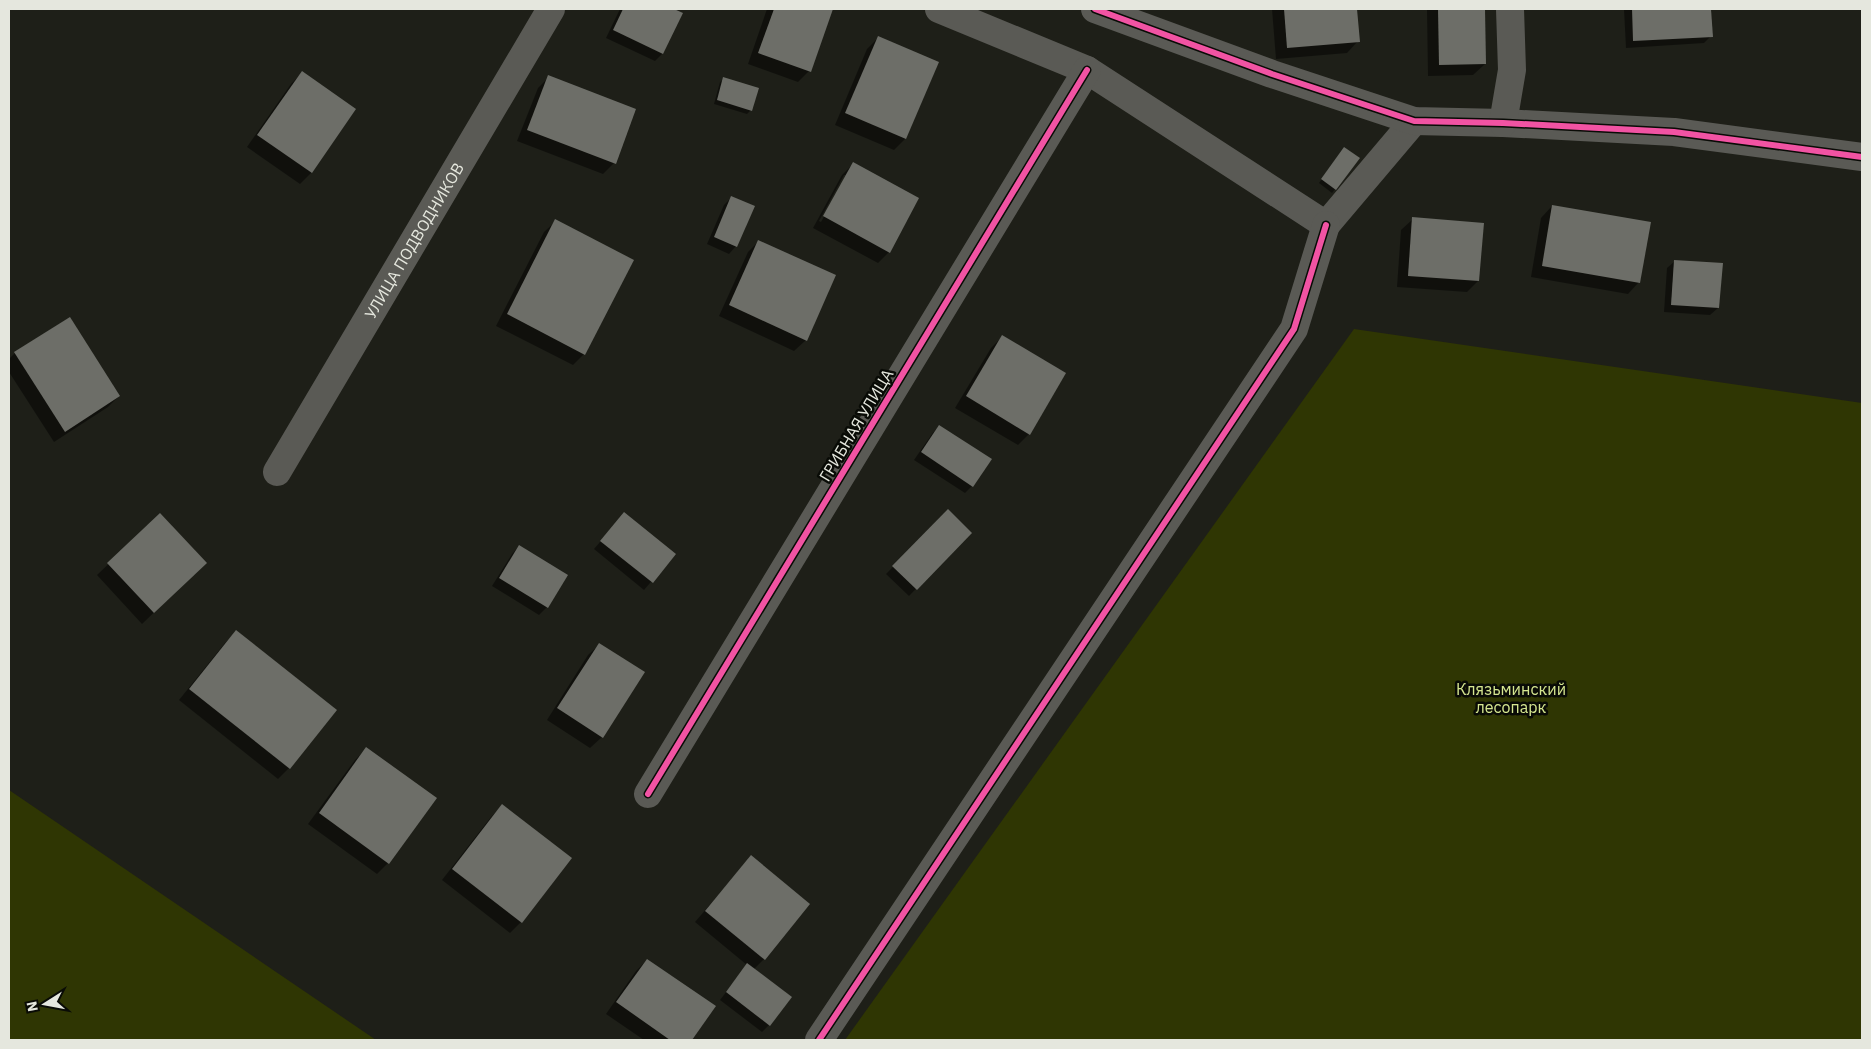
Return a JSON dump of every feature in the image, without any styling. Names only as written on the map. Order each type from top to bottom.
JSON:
[{"type":"street","name":"УЛИЦА ПОДВОДНИКОВ","points":[[277,472],[551,9]]},
{"type":"street","points":[[940,9],[1087,70],[1326,225]]},
{"type":"street","points":[[1095,9],[1272,74],[1414,121],[1503,123],[1674,132],[1862,157]]},
{"type":"street","points":[[1503,123],[1512,70],[1510,9]]},
{"type":"street","name":"ГРИБНАЯ УЛИЦА","points":[[648,794],[1087,70]]},
{"type":"street","points":[[819,1040],[1294,330],[1326,225],[1414,121]]},
{"type":"green space","name":"Клязьминский лесопарк","points":[[1354,329],[1862,403],[1862,1040],[845,1040]]},
{"type":"green space","points":[[9,790],[376,1040],[9,1040]]},
{"type":"building","points":[[623,9],[674,9],[683,13],[663,54],[613,30]]},
{"type":"building","points":[[774,9],[833,9],[811,72],[758,53]]},
{"type":"building","points":[[1284,9],[1357,9],[1360,42],[1287,48]]},
{"type":"building","points":[[1438,9],[1485,9],[1486,64],[1439,65]]},
{"type":"building","points":[[1632,9],[1711,9],[1713,37],[1633,41]]},
{"type":"building","points":[[878,36],[939,62],[906,139],[845,113]]},
{"type":"building","points":[[302,71],[356,109],[312,173],[257,135]]},
{"type":"building","points":[[548,75],[636,109],[616,164],[527,130]]},
{"type":"building","points":[[723,77],[759,88],[752,111],[717,100]]},
{"type":"building","points":[[1344,147],[1360,158],[1336,190],[1321,179]]},
{"type":"building","points":[[853,162],[919,198],[890,253],[823,216]]},
{"type":"building","points":[[731,196],[755,206],[737,247],[714,237]]},
{"type":"building","points":[[1552,205],[1651,222],[1640,283],[1542,266]]},
{"type":"building","points":[[1412,217],[1484,223],[1479,281],[1408,276]]},
{"type":"building","points":[[555,219],[634,260],[585,355],[507,314]]},
{"type":"building","points":[[758,240],[836,275],[807,341],[729,305]]},
{"type":"building","points":[[1674,260],[1723,263],[1719,308],[1671,305]]},
{"type":"building","points":[[70,317],[120,396],[65,432],[14,352]]},
{"type":"building","points":[[1002,335],[1066,373],[1030,435],[966,396]]},
{"type":"building","points":[[939,425],[992,459],[973,487],[921,452]]},
{"type":"building","points":[[948,509],[972,533],[917,590],[892,566]]},
{"type":"building","points":[[624,512],[676,554],[653,583],[600,541]]},
{"type":"building","points":[[160,513],[207,563],[154,613],[107,563]]},
{"type":"building","points":[[519,545],[568,575],[548,608],[499,578]]},
{"type":"building","points":[[236,630],[337,710],[290,769],[189,689]]},
{"type":"building","points":[[599,643],[645,672],[603,738],[557,708]]},
{"type":"building","points":[[366,747],[437,798],[389,864],[319,813]]},
{"type":"building","points":[[502,804],[572,858],[522,923],[452,869]]},
{"type":"building","points":[[751,855],[810,904],[765,960],[705,911]]},
{"type":"building","points":[[647,959],[716,1006],[692,1040],[670,1040],[616,1002]]},
{"type":"building","points":[[747,963],[792,997],[770,1026],[726,992]]},
{"type":"cycle path","points":[[1095,9],[1272,74],[1414,121],[1503,123],[1674,132],[1862,157]]},
{"type":"cycle path","points":[[648,794],[1087,70]]},
{"type":"cycle path","points":[[819,1040],[1294,329],[1326,225]]}]
